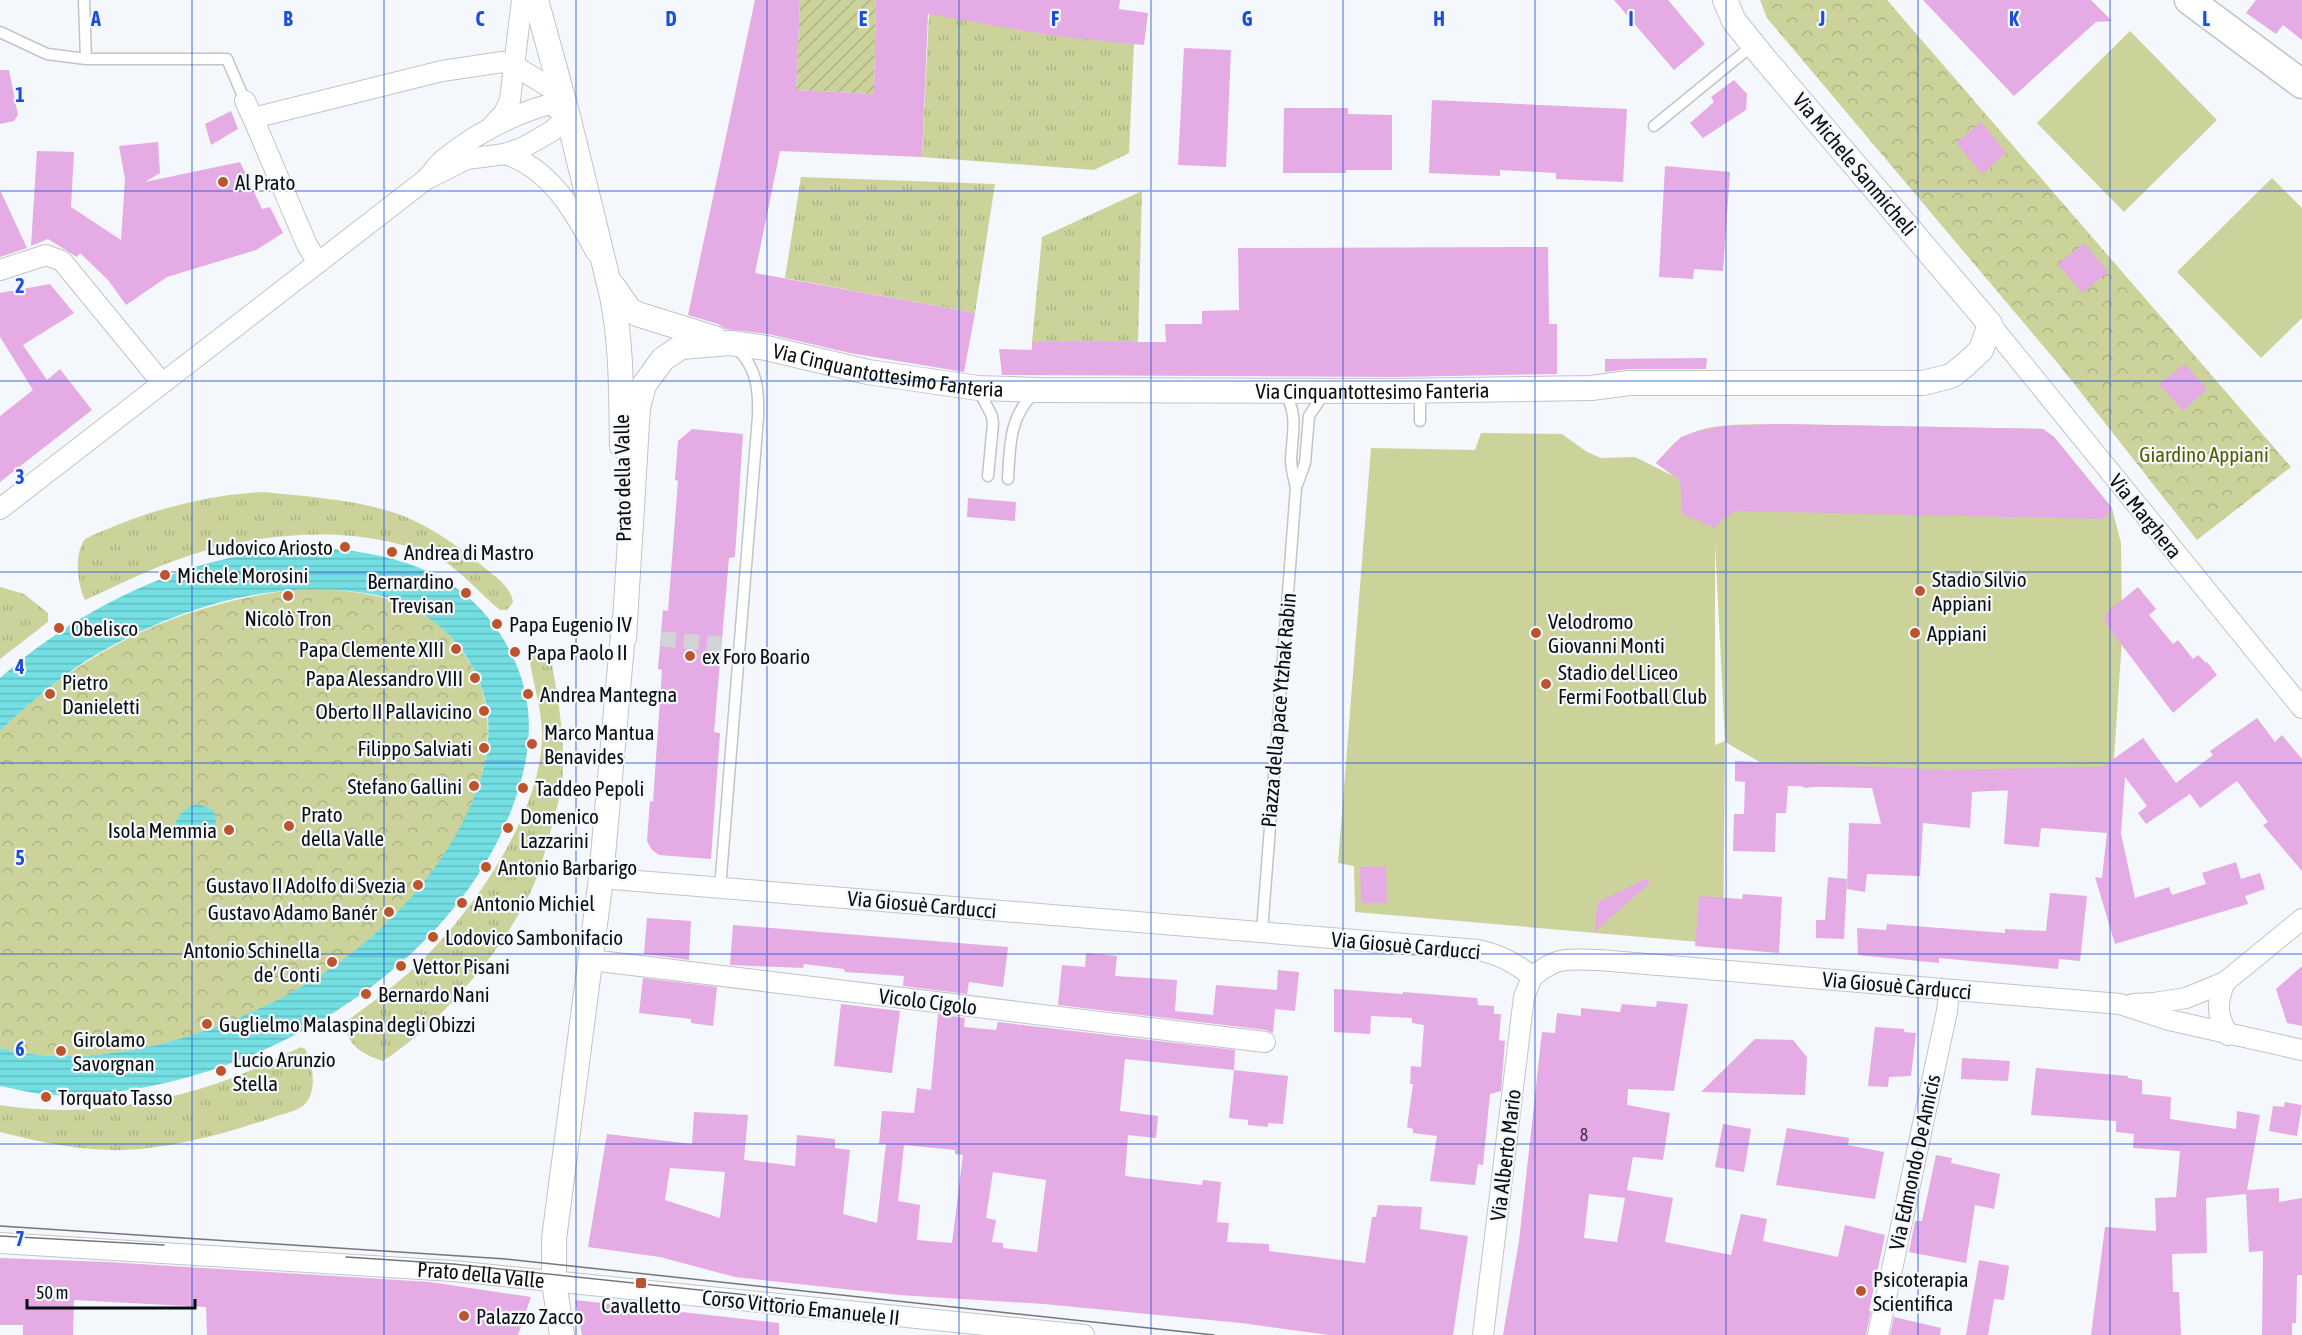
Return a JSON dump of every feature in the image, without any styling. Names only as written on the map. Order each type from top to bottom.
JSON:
[{"type":"main road","points":[[2195,2],[2302,84]]},
{"type":"street","points":[[425,180],[442,160],[499,120],[507,106],[515,66],[522,0]]},
{"type":"street","name":"Prato della Valle","points":[[0,1243],[453,1271],[554,1282],[553,1263],[557,1216],[601,878],[624,638],[624,493],[617,322],[565,106],[536,0]]},
{"type":"street","name":"Via Michele Sanmicheli","points":[[1725,0],[1734,21],[1753,45],[1990,324]]},
{"type":"street","points":[[318,263],[307,245],[249,109],[442,71],[502,62],[515,66],[565,106]]},
{"type":"street","points":[[484,132],[517,115],[550,104],[565,106]]},
{"type":"street","points":[[0,509],[425,180],[467,159],[505,154],[534,142],[552,131],[565,106]]},
{"type":"street","name":"Prato della Valle","points":[[505,154],[520,159],[537,169],[551,183],[585,231],[605,267]]},
{"type":"street","points":[[0,270],[46,255],[62,261],[162,383]]},
{"type":"street","name":"Via Cinquantottesimo Fanteria","points":[[605,267],[617,294],[629,309],[637,314],[730,343],[766,348],[868,372],[978,388],[1420,390],[1591,388],[1629,383],[1923,383],[1951,376],[1965,365],[1981,350],[1990,324]]},
{"type":"street","name":"Via Marghera","points":[[1990,324],[2302,708]]},
{"type":"street","name":"Via Cinquantottesimo Fanteria","points":[[624,638],[639,408],[644,385],[663,359],[681,347],[730,343]]},
{"type":"street","name":"Via Giosuè Carducci","points":[[601,878],[1478,950],[1500,956],[1533,976],[1551,962],[1568,959],[2120,1004],[2169,1020],[2228,1035],[2302,1050]]},
{"type":"street","points":[[2120,1004],[2154,1003],[2178,999],[2224,982],[2302,919]]},
{"type":"street","name":"Vicolo Cigolo","points":[[591,960],[1265,1042]]},
{"type":"street","name":"Via Alberto Mario","points":[[1483,1335],[1524,998],[1533,976]]},
{"type":"street","points":[[2224,982],[2218,996],[2218,1011],[2228,1035]]},
{"type":"street","name":"Via Edmondo De Amicis","points":[[1878,1335],[1947,1011],[1949,990]]},
{"type":"street","points":[[554,1282],[562,1335]]},
{"type":"street","name":"Corso Vittorio Emanuele II","points":[[554,1282],[1084,1335]]},
{"type":"lane","points":[[84,0],[86,59]]},
{"type":"lane","points":[[0,32],[47,54],[86,59],[227,59],[249,109]]},
{"type":"lane","points":[[1654,126],[1753,45]]},
{"type":"lane","points":[[720,888],[759,394],[755,373],[740,352],[730,343]]},
{"type":"lane","points":[[978,388],[992,416],[993,424],[988,476]]},
{"type":"lane","points":[[1008,478],[1015,419],[1024,404],[1038,390]]},
{"type":"lane","name":"Piazza della pace Ytzhak Rabin","points":[[1262,932],[1296,488],[1291,461],[1294,423],[1292,408],[1281,390]]},
{"type":"lane","name":"Piazza della pace Ytzhak Rabin","points":[[1296,488],[1305,463],[1309,416],[1327,390]]},
{"type":"lane","points":[[1420,390],[1420,422]]},
{"type":"green space","points":[[800,0],[876,0],[874,94],[796,90]]},
{"type":"green space","name":"Giardino Appiani","points":[[1760,0],[1887,0],[2291,467],[2197,540],[2060,366],[1767,18]]},
{"type":"green space","points":[[929,14],[1134,44],[1129,153],[1094,170],[922,157]]},
{"type":"green space","points":[[2130,31],[2217,120],[2124,212],[2037,123]]},
{"type":"green space","points":[[801,177],[995,184],[975,313],[785,278]]},
{"type":"green space","points":[[2272,178],[2302,208],[2302,318],[2261,358],[2177,272]]},
{"type":"green space","points":[[1142,191],[1138,342],[1032,342],[1042,237]]},
{"type":"green space","points":[[1765,424],[2043,429],[2054,437],[2112,508],[2121,543],[2122,639],[2112,788],[1987,791],[1823,786],[1805,788],[1725,742],[1723,944],[1355,912],[1354,866],[1338,863],[1371,448],[1475,450],[1481,433],[1562,434],[1587,452],[1601,458],[1635,457],[1673,476],[1656,463],[1679,439],[1705,429]],"holes":[[[1715,543],[1725,741],[1715,745]]]},
{"type":"green space","points":[[264,492],[356,503],[408,518],[439,534],[476,561],[502,583],[513,602],[507,610],[500,610],[454,569],[422,550],[370,538],[318,534],[265,538],[215,548],[164,565],[85,600],[80,585],[78,560],[85,539],[173,506],[218,497]]},
{"type":"green space","points":[[0,587],[24,594],[48,613],[48,622],[0,659]]},
{"type":"green space","name":"Isola Memmia","points":[[311,588],[381,597],[421,612],[439,625],[455,642],[478,679],[487,713],[487,747],[484,764],[480,781],[464,821],[438,864],[387,923],[349,956],[273,1003],[229,1022],[183,1038],[135,1049],[88,1055],[43,1055],[0,1048],[0,731],[68,674],[143,631],[182,615],[224,603]]},
{"type":"green space","points":[[540,648],[548,654],[552,664],[562,729],[563,768],[558,804],[535,883],[504,938],[468,985],[426,1028],[383,1061],[358,1049],[349,1038],[345,1024],[413,969],[440,942],[482,889],[501,859],[530,796],[539,765],[542,735],[529,654],[531,650]]},
{"type":"green space","points":[[301,1047],[308,1055],[313,1077],[311,1093],[304,1105],[290,1112],[235,1130],[192,1141],[128,1150],[67,1146],[0,1132],[0,1105],[56,1110],[140,1103],[221,1082]]},
{"type":"water","points":[[321,548],[401,561],[448,582],[469,598],[487,617],[504,640],[515,661],[523,682],[527,703],[528,746],[519,789],[511,811],[480,873],[436,928],[383,978],[323,1019],[257,1053],[188,1077],[118,1092],[50,1095],[0,1086],[0,1048],[43,1055],[89,1055],[135,1049],[182,1038],[272,1003],[348,956],[380,929],[410,898],[449,847],[473,801],[483,771],[488,740],[484,695],[474,669],[449,635],[409,605],[388,597],[324,589],[290,590],[257,594],[191,611],[129,637],[86,661],[47,689],[0,731],[0,678],[50,638],[105,605],[134,590],[194,567],[261,553]]},
{"type":"water","points":[[198,804],[214,810],[216,823],[204,837],[185,840],[176,830],[176,824],[186,809]]},
{"type":"building","points":[[755,0],[800,0],[796,90],[874,94],[876,0],[1120,0],[1119,9],[1148,13],[1144,45],[1055,36],[928,14],[922,157],[780,151],[755,273],[975,313],[964,372],[850,353],[768,334],[725,329],[718,324],[688,315]]},
{"type":"building","points":[[1614,0],[1668,0],[1705,44],[1674,70]]},
{"type":"building","points":[[1923,0],[2091,0],[2112,21],[2096,22],[2014,96]]},
{"type":"building","points":[[2256,0],[2302,0],[2302,40],[2283,25],[2276,34],[2246,13]]},
{"type":"building","points":[[1184,48],[1231,50],[1226,167],[1178,165]]},
{"type":"building","points":[[0,70],[9,70],[18,115],[14,121],[0,124]]},
{"type":"building","points":[[1734,80],[1747,94],[1746,110],[1703,138],[1690,123],[1714,102],[1711,97]]},
{"type":"building","points":[[1432,100],[1627,109],[1623,182],[1556,179],[1556,173],[1500,170],[1500,176],[1429,173]]},
{"type":"building","points":[[1284,108],[1348,108],[1348,114],[1392,115],[1392,170],[1283,173]]},
{"type":"building","points":[[231,111],[238,129],[211,145],[205,124]]},
{"type":"building","points":[[1981,122],[2006,153],[1982,174],[1956,143]]},
{"type":"building","points":[[158,142],[160,173],[145,182],[240,162],[262,209],[270,207],[283,233],[256,250],[167,277],[126,305],[108,280],[80,253],[77,257],[48,239],[31,246],[37,151],[74,152],[71,207],[121,240],[125,179],[119,146]]},
{"type":"building","points":[[1665,166],[1730,172],[1723,271],[1694,269],[1693,279],[1659,277]]},
{"type":"building","points":[[0,190],[27,248],[0,257]]},
{"type":"building","points":[[2084,243],[2108,272],[2082,293],[2058,264]]},
{"type":"building","points":[[1548,247],[1549,324],[1557,324],[1557,374],[1396,377],[1002,375],[999,349],[1032,350],[1032,342],[1166,342],[1165,324],[1202,324],[1202,311],[1239,310],[1238,248]]},
{"type":"building","points":[[50,284],[74,313],[23,345],[47,380],[60,369],[92,410],[0,482],[0,416],[33,390],[0,337],[0,293]]},
{"type":"building","points":[[1707,358],[1706,369],[1629,369],[1605,372],[1605,359]]},
{"type":"building","points":[[2185,364],[2207,389],[2183,411],[2159,384]]},
{"type":"building","points":[[1777,424],[2043,429],[2054,437],[2112,508],[2104,519],[1735,511],[1715,528],[1682,514],[1680,480],[1656,463],[1681,437],[1724,426]]},
{"type":"building","name":"ex Foro Boario","points":[[692,429],[743,434],[735,557],[729,558],[714,732],[720,733],[711,859],[659,855],[652,850],[647,841],[650,801],[653,802],[662,670],[658,669],[663,610],[668,611],[678,481],[675,480],[678,441]]},
{"type":"building","points":[[968,498],[1016,502],[1015,521],[967,517]]},
{"type":"building","points":[[2138,587],[2156,609],[2149,615],[2173,644],[2178,640],[2193,659],[2198,655],[2217,675],[2173,713],[2106,624],[2106,613]]},
{"type":"building","points":[[2257,718],[2275,742],[2282,735],[2302,759],[2302,871],[2263,825],[2268,822],[2237,781],[2200,808],[2190,794],[2146,824],[2138,813],[2147,806],[2125,777],[2121,834],[2135,898],[2169,887],[2172,895],[2206,884],[2202,873],[2236,862],[2241,879],[2260,873],[2265,889],[2245,896],[2248,904],[2115,944],[2095,877],[2102,878],[2107,833],[2041,828],[2039,847],[2004,844],[2008,790],[1972,792],[1970,828],[1923,823],[1920,876],[1867,874],[1865,892],[1847,889],[1849,823],[1881,824],[1872,788],[1788,786],[1786,813],[1776,813],[1775,852],[1733,851],[1734,814],[1744,814],[1745,782],[1735,781],[1735,761],[1945,770],[2102,767],[2143,738],[2176,783],[2213,755],[2210,751]]},
{"type":"building","points":[[1386,866],[1387,903],[1361,903],[1360,867]]},
{"type":"building","points":[[1828,877],[1847,879],[1844,939],[1816,938],[1816,920],[1825,920]]},
{"type":"building","points":[[1647,878],[1650,883],[1594,932],[1598,902]]},
{"type":"building","points":[[2050,893],[2087,896],[2080,961],[2059,959],[2058,969],[1939,958],[1939,963],[1858,955],[1857,928],[1886,930],[1887,924],[2005,933],[2005,929],[2046,931]]},
{"type":"building","points":[[1743,894],[1782,897],[1779,953],[1695,946],[1699,896],[1742,899]]},
{"type":"building","points":[[647,918],[691,921],[689,960],[644,954]]},
{"type":"building","points":[[733,925],[1008,947],[1003,987],[969,982],[967,994],[903,986],[904,976],[845,972],[844,969],[804,964],[803,968],[730,965]]},
{"type":"building","points":[[1086,953],[1117,956],[1115,976],[1177,980],[1175,1011],[1213,1015],[1216,985],[1277,990],[1278,970],[1299,972],[1295,1011],[1275,1009],[1273,1033],[1266,1030],[1058,1005],[1062,965],[1085,967]]},
{"type":"building","points":[[2302,966],[2302,1026],[2287,1023],[2276,989]]},
{"type":"building","points":[[643,978],[717,987],[713,1026],[691,1023],[691,1019],[639,1013]]},
{"type":"building","points":[[1334,989],[1477,998],[1478,1005],[1494,1006],[1494,1014],[1501,1014],[1499,1040],[1505,1041],[1501,1091],[1490,1094],[1483,1165],[1478,1164],[1475,1185],[1430,1181],[1437,1136],[1413,1133],[1413,1129],[1407,1127],[1413,1084],[1410,1084],[1411,1066],[1421,1067],[1424,1025],[1412,1023],[1412,1018],[1371,1016],[1370,1034],[1334,1032]]},
{"type":"building","points":[[1657,1001],[1688,1004],[1674,1091],[1628,1089],[1627,1105],[1670,1113],[1663,1160],[1633,1157],[1627,1190],[1673,1198],[1665,1242],[1731,1255],[1741,1214],[1767,1219],[1763,1241],[1838,1257],[1845,1225],[1885,1235],[1866,1335],[1503,1335],[1519,1241],[1542,1032],[1555,1033],[1557,1013],[1581,1016],[1581,1008],[1620,1012],[1622,1004],[1656,1007]],"holes":[[[1589,1194],[1625,1198],[1617,1242],[1584,1238]]]},
{"type":"building","points":[[841,1004],[900,1011],[892,1073],[834,1066]]},
{"type":"building","points":[[938,1014],[965,1018],[964,1027],[996,1030],[998,1022],[1235,1050],[1234,1070],[1125,1059],[1120,1111],[1158,1116],[1156,1138],[1128,1135],[1125,1176],[1202,1185],[1203,1180],[1221,1182],[1217,1222],[1229,1223],[1227,1242],[1269,1244],[1269,1251],[1365,1263],[1372,1217],[1376,1217],[1378,1205],[1422,1207],[1420,1229],[1468,1236],[1453,1335],[1329,1335],[1241,1323],[1044,1304],[899,1295],[735,1277],[660,1257],[588,1247],[607,1134],[692,1144],[694,1112],[748,1115],[744,1160],[795,1166],[797,1135],[835,1139],[835,1148],[850,1150],[843,1214],[877,1223],[886,1144],[879,1144],[882,1111],[914,1113],[917,1088],[931,1090]],"holes":[[[904,1145],[955,1150],[955,1154],[963,1155],[952,1243],[917,1240],[920,1205],[898,1201]],[[670,1168],[725,1172],[720,1218],[665,1200]],[[993,1172],[1046,1180],[1037,1252],[1003,1248],[1003,1243],[992,1242],[996,1220],[986,1218]]]},
{"type":"building","points":[[1875,1027],[1904,1029],[1904,1032],[1916,1033],[1911,1076],[1889,1077],[1888,1087],[1868,1086]]},
{"type":"building","points":[[1755,1039],[1793,1040],[1807,1057],[1805,1095],[1701,1092]]},
{"type":"building","points":[[1962,1058],[2010,1061],[2008,1081],[1961,1079]]},
{"type":"building","points":[[2036,1068],[2128,1076],[2128,1078],[2142,1080],[2142,1094],[2171,1097],[2170,1119],[2236,1129],[2237,1111],[2260,1115],[2247,1190],[2279,1188],[2279,1202],[2302,1198],[2302,1275],[2297,1275],[2296,1323],[2292,1323],[2292,1335],[2262,1335],[2263,1251],[2249,1252],[2246,1194],[2206,1198],[2207,1253],[2172,1254],[2173,1292],[2179,1292],[2181,1335],[2091,1335],[2105,1227],[2156,1231],[2155,1198],[2176,1197],[2180,1151],[2133,1148],[2134,1134],[2116,1132],[2116,1121],[2031,1115]]},
{"type":"building","points":[[1234,1070],[1288,1076],[1283,1124],[1268,1123],[1268,1127],[1248,1125],[1248,1120],[1229,1118]]},
{"type":"building","points":[[2285,1102],[2302,1105],[2297,1136],[2269,1131],[2273,1106],[2284,1107]]},
{"type":"building","points":[[1723,1124],[1751,1129],[1744,1172],[1715,1167]]},
{"type":"building","points":[[1787,1128],[1849,1138],[1848,1145],[1884,1152],[1875,1199],[1776,1185]]},
{"type":"building","points":[[1936,1155],[1952,1158],[1951,1163],[2000,1174],[1994,1209],[1975,1205],[1966,1263],[1909,1252],[1915,1221],[1922,1221]]},
{"type":"building","points":[[0,1258],[108,1262],[430,1282],[531,1297],[518,1335],[207,1335],[206,1307],[74,1300],[73,1335],[23,1335],[23,1325],[0,1325]]},
{"type":"building","points":[[1979,1260],[2009,1266],[2004,1300],[1994,1299],[1988,1335],[1966,1335]]},
{"type":"building","points":[[575,1300],[779,1323],[779,1335],[582,1335]]},
{"type":"building","points":[[1894,1317],[1941,1328],[1940,1335],[1890,1335]]},
{"type":"tunnel","points":[[661,639],[721,644]]},
{"type":"tram line","points":[[0,1226],[506,1259],[1214,1335]]},
{"type":"tram line","points":[[0,1236],[164,1245]]},
{"type":"tram line","points":[[346,1257],[453,1264],[785,1299]]},
{"type":"place","name":"Al Prato","points":[[223,182]]},
{"type":"place","name":"Ludovico Ariosto","points":[[345,547]]},
{"type":"place","name":"Andrea di Mastro","points":[[392,552]]},
{"type":"place","name":"Michele Morosini","points":[[165,575]]},
{"type":"place","name":"Stadio Silvio Appiani","points":[[1920,591]]},
{"type":"place","name":"Bernardino Trevisan","points":[[466,593]]},
{"type":"place","name":"Nicolò Tron","points":[[288,596]]},
{"type":"place","name":"Papa Eugenio IV","points":[[497,624]]},
{"type":"place","name":"Obelisco","points":[[59,628]]},
{"type":"place","name":"Velodromo Giovanni Monti","points":[[1536,633]]},
{"type":"place","name":"Appiani","points":[[1915,633]]},
{"type":"place","name":"Papa Clemente XIII","points":[[456,649]]},
{"type":"place","name":"Papa Paolo II","points":[[515,652]]},
{"type":"place","name":"ex Foro Boario","points":[[690,656]]},
{"type":"place","name":"Papa Alessandro VIII","points":[[475,678]]},
{"type":"place","name":"Stadio del Liceo Fermi Football Club","points":[[1546,684]]},
{"type":"place","name":"Pietro Danieletti","points":[[50,694]]},
{"type":"place","name":"Andrea Mantegna","points":[[528,694]]},
{"type":"place","name":"Oberto II Pallavicino","points":[[484,711]]},
{"type":"place","name":"Marco Mantua Benavides","points":[[532,744]]},
{"type":"place","name":"Filippo Salviati","points":[[484,748]]},
{"type":"place","name":"Stefano Gallini","points":[[474,786]]},
{"type":"place","name":"Taddeo Pepoli","points":[[523,788]]},
{"type":"place","name":"Prato della Valle","points":[[289,826]]},
{"type":"place","name":"Domenico Lazzarini","points":[[508,828]]},
{"type":"place","name":"Isola Memmia","points":[[229,830]]},
{"type":"place","name":"Antonio Barbarigo","points":[[486,867]]},
{"type":"place","name":"Gustavo II Adolfo di Svezia","points":[[418,885]]},
{"type":"place","name":"Antonio Michiel","points":[[462,903]]},
{"type":"place","name":"Gustavo Adamo Banér","points":[[389,912]]},
{"type":"place","name":"Lodovico Sambonifacio","points":[[433,937]]},
{"type":"place","name":"Antonio Schinella de’ Conti","points":[[332,962]]},
{"type":"place","name":"Vettor Pisani","points":[[401,966]]},
{"type":"place","name":"Bernardo Nani","points":[[366,994]]},
{"type":"place","name":"Guglielmo Malaspina degli Obizzi","points":[[207,1024]]},
{"type":"place","name":"Girolamo Savorgnan","points":[[61,1051]]},
{"type":"place","name":"Lucio Arunzio Stella","points":[[221,1071]]},
{"type":"place","name":"Torquato Tasso","points":[[46,1097]]},
{"type":"place","name":"Cavalletto","points":[[641,1283]]},
{"type":"place","name":"Psicoterapia Scientifica","points":[[1861,1291]]},
{"type":"place","name":"Palazzo Zacco","points":[[464,1316]]}]
